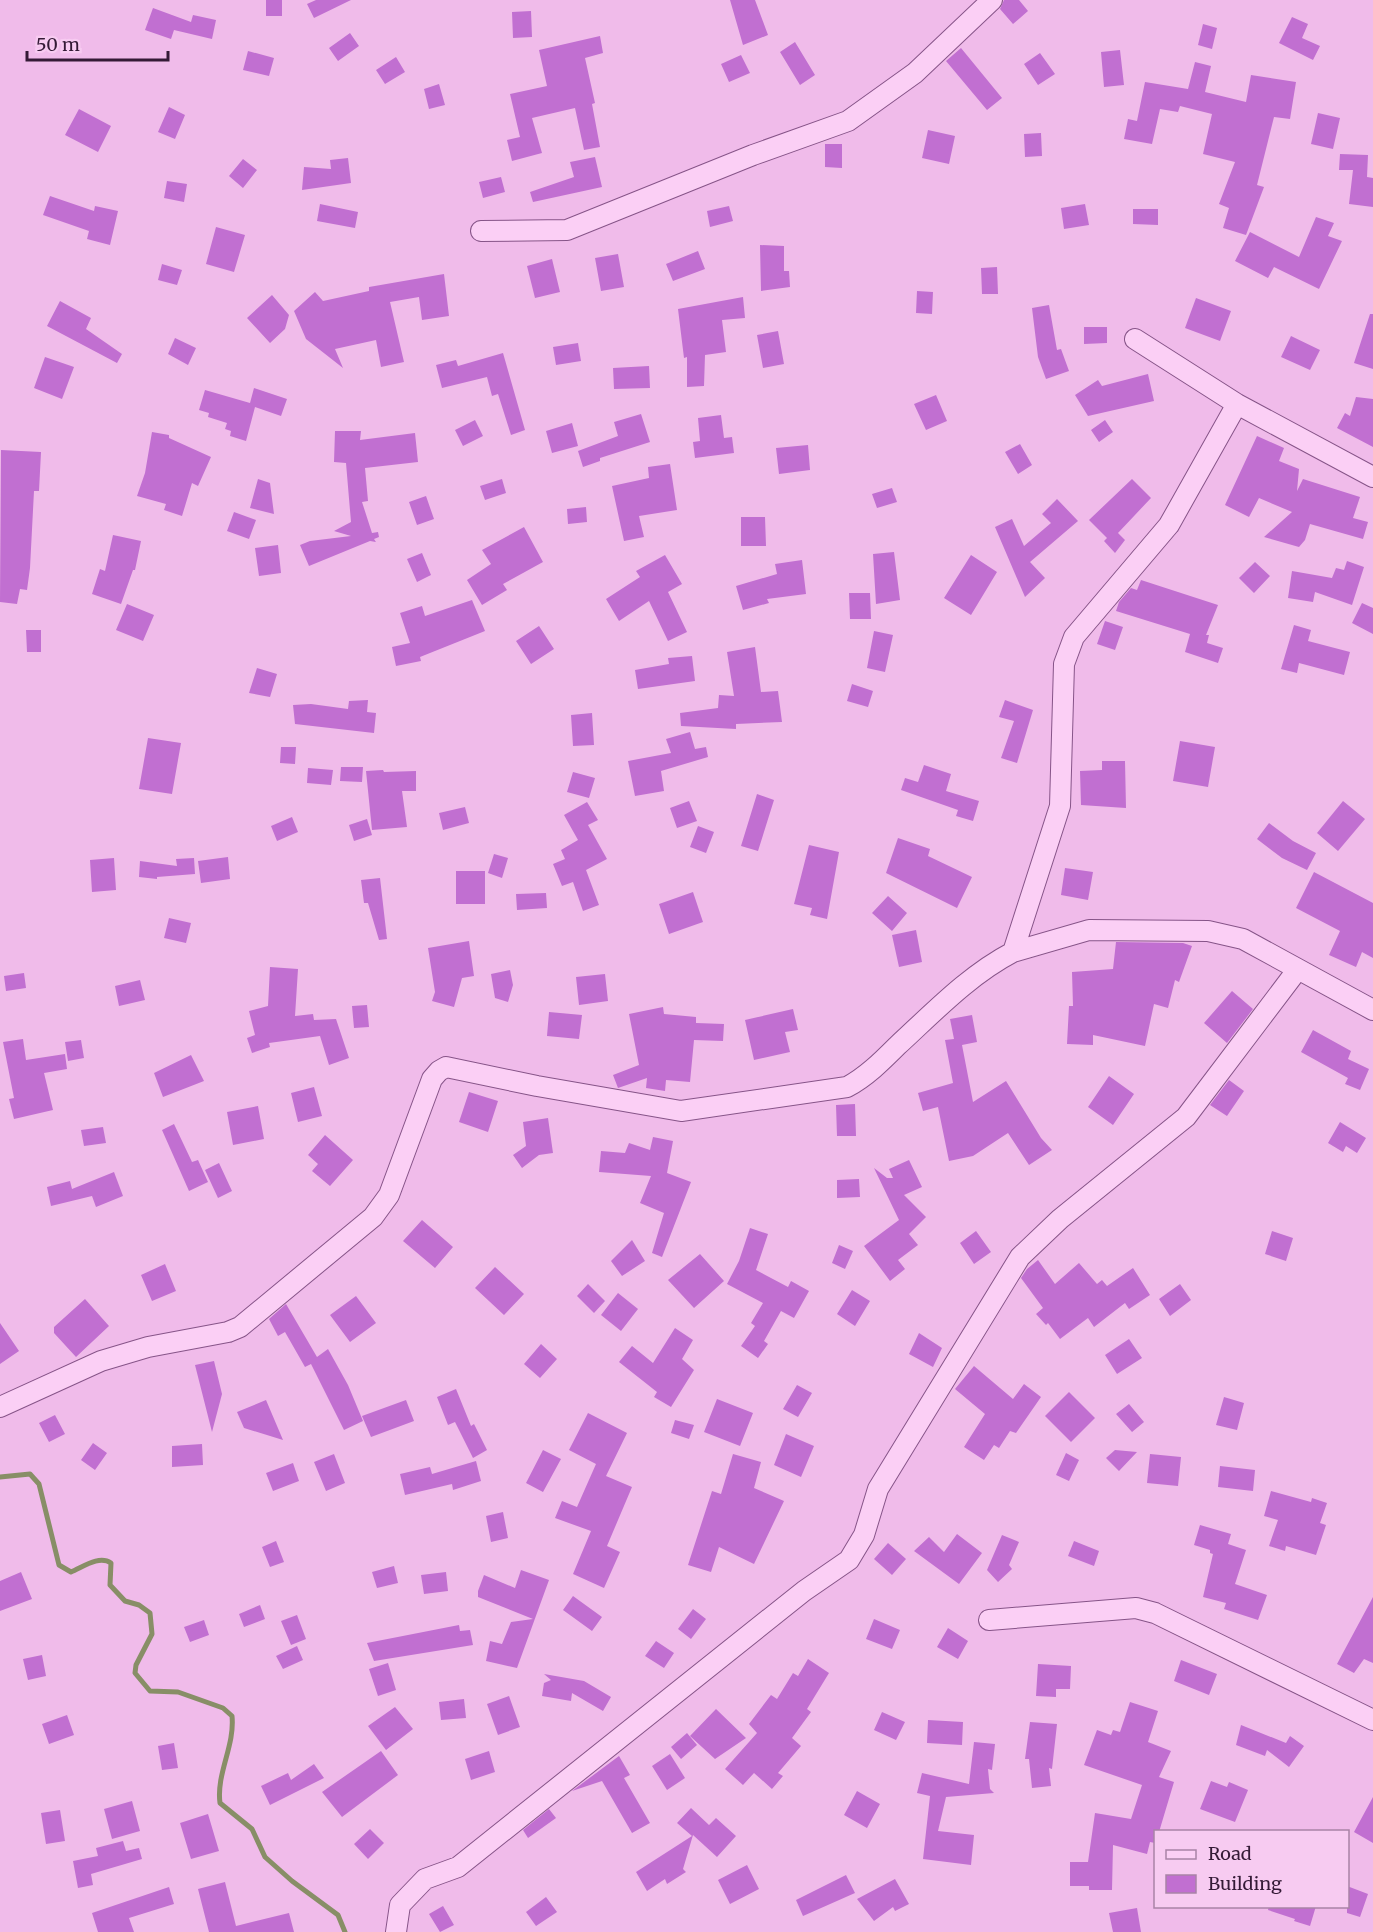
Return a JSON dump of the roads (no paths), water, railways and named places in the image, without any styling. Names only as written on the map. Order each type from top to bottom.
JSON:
[{"type":"street","points":[[481,231],[567,230],[753,155],[848,121],[915,73],[992,0]]},
{"type":"street","points":[[1134,339],[1237,404],[1373,477]]},
{"type":"street","points":[[1013,952],[1060,806],[1064,664],[1067,651],[1074,637],[1174,518],[1237,404]]},
{"type":"street","points":[[0,1407],[101,1361],[148,1347],[228,1332],[240,1326],[373,1217],[382,1206],[389,1195],[432,1078],[446,1067],[537,1086],[681,1111],[847,1088],[867,1074],[966,982],[1013,952],[1089,930],[1208,931],[1243,939],[1373,1010]]},
{"type":"street","points":[[396,1932],[400,1905],[425,1879],[458,1867],[804,1591],[849,1560],[864,1535],[878,1489],[1020,1257],[1060,1219],[1186,1117],[1298,969]]},
{"type":"street","points":[[989,1620],[1136,1608],[1155,1613],[1373,1720]]},
{"type":"waterway","points":[[0,1477],[30,1474],[39,1484],[59,1565],[71,1572],[96,1561],[111,1563],[110,1585],[125,1601],[139,1605],[150,1613],[152,1634],[136,1665],[135,1673],[150,1691],[178,1692],[223,1708],[232,1716],[231,1738],[219,1792],[220,1803],[252,1829],[265,1857],[292,1881],[338,1915],[345,1932]]}]
